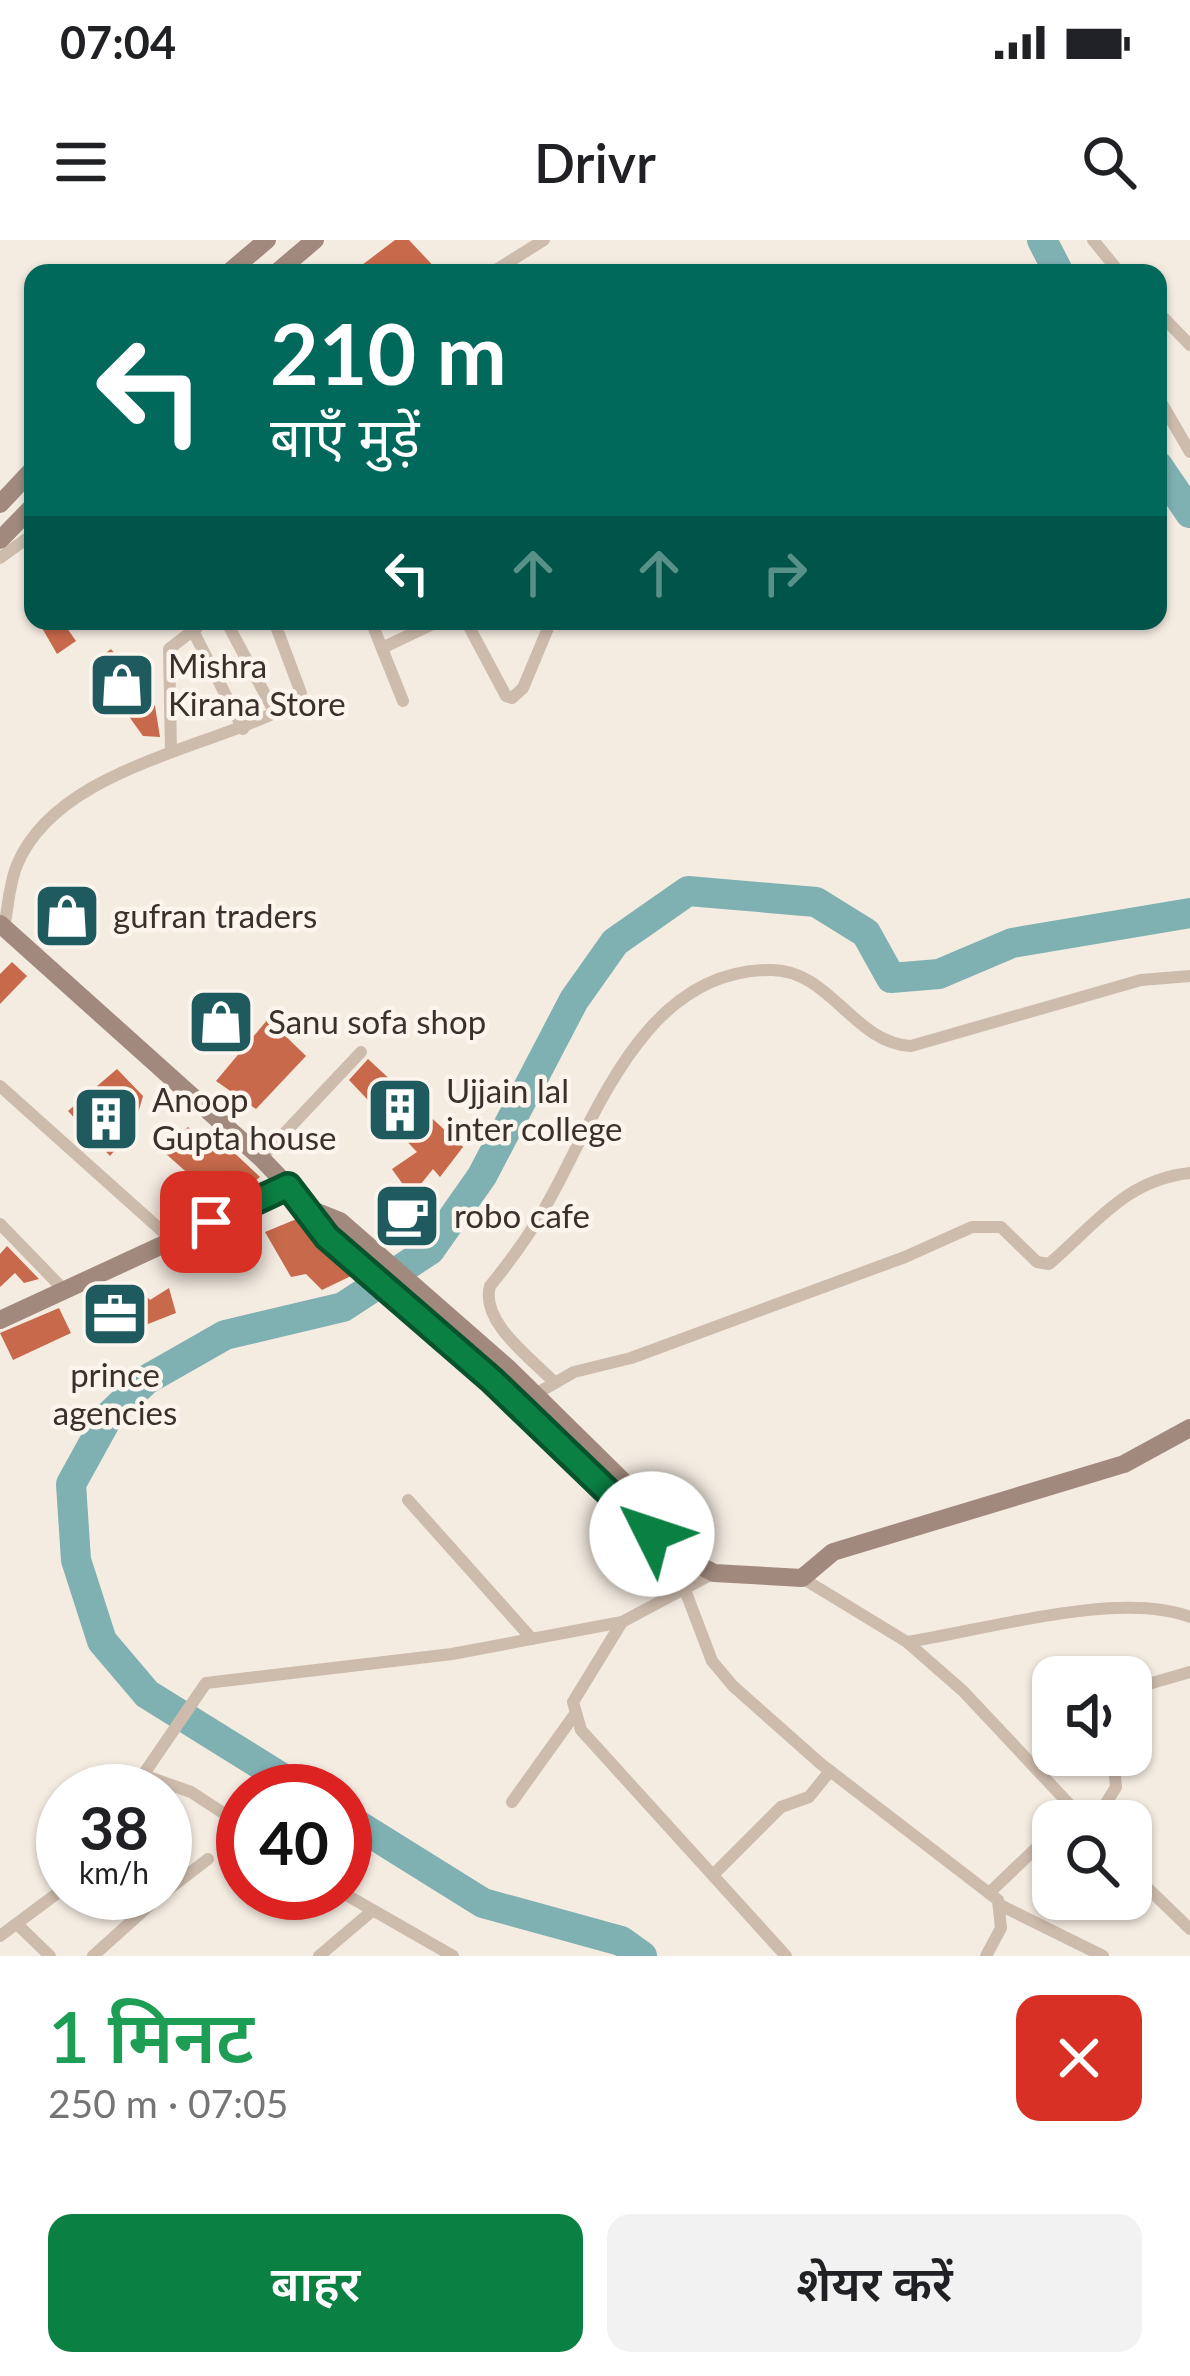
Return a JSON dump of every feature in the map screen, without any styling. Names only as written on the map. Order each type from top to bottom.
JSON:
[{"type":"street","points":[[239,264],[267,240]]},
{"type":"street","points":[[287,264],[315,240]]},
{"type":"street","points":[[506,264],[544,240]]},
{"type":"street","points":[[1167,321],[1190,345]]},
{"type":"street","points":[[1167,412],[1190,452]]},
{"type":"street","points":[[0,505],[24,479]]},
{"type":"street","points":[[0,540],[24,515]]},
{"type":"street","points":[[0,559],[24,541]]},
{"type":"street","points":[[171,752],[169,649],[187,630]]},
{"type":"street","points":[[197,630],[243,728]]},
{"type":"street","points":[[231,630],[275,713]]},
{"type":"street","points":[[277,630],[301,693],[298,701],[75,797],[39,832],[16,866],[2,926],[261,1159],[310,1209],[327,1237],[500,1374],[534,1395],[688,1545],[691,1556]]},
{"type":"street","points":[[374,630],[403,701]]},
{"type":"street","points":[[382,648],[420,630]]},
{"type":"street","points":[[471,630],[506,696],[512,698],[523,688],[547,630]]},
{"type":"street","points":[[553,1381],[494,1318],[487,1298],[490,1286],[551,1196],[617,1067],[683,999],[743,974],[793,973],[815,983],[880,1039],[911,1046],[1142,980],[1190,976]]},
{"type":"street","points":[[261,1159],[361,1052]]},
{"type":"street","points":[[0,1086],[172,1240]]},
{"type":"street","points":[[534,1395],[553,1381],[631,1358],[983,1224],[1001,1227],[1037,1262],[1049,1264],[1134,1187],[1158,1177],[1190,1173]]},
{"type":"street","points":[[0,1320],[288,1186]]},
{"type":"street","points":[[310,1209],[340,1221],[500,1374],[627,1513],[678,1554],[691,1556],[713,1573],[802,1578],[907,1642],[963,1691],[1059,1800]]},
{"type":"street","points":[[0,1224],[66,1293]]},
{"type":"street","points":[[802,1578],[833,1552],[1124,1464],[1190,1428]]},
{"type":"street","points":[[407,1500],[532,1639]]},
{"type":"street","points":[[151,1764],[206,1684],[452,1654],[622,1622],[713,1573]]},
{"type":"street","points":[[686,1590],[721,1674],[830,1771],[1002,1906],[1103,1956]]},
{"type":"street","points":[[907,1642],[1108,1607],[1151,1605],[1190,1617]]},
{"type":"street","points":[[512,1802],[575,1714],[579,1689],[622,1622]]},
{"type":"street","points":[[1152,1683],[1190,1672]]},
{"type":"street","points":[[575,1714],[581,1730],[786,1956]]},
{"type":"street","points":[[713,1875],[781,1807],[808,1797],[830,1771]]},
{"type":"street","points":[[989,1893],[1032,1852]]},
{"type":"street","points":[[192,1871],[208,1859]]},
{"type":"street","points":[[1152,1892],[1190,1929]]},
{"type":"street","points":[[986,1956],[1001,1928],[1002,1906]]},
{"type":"street","points":[[0,1936],[36,1910]]},
{"type":"street","points":[[372,1911],[453,1956]]},
{"type":"street","points":[[93,1956],[133,1920]]},
{"type":"street","points":[[320,1956],[362,1920]]},
{"type":"street","points":[[17,1924],[50,1956]]},
{"type":"building","points":[[395,240],[409,240],[432,264],[363,264]]},
{"type":"building","points":[[43,630],[68,630],[76,641],[57,654]]},
{"type":"building","name":"Mishra Kirana Store","points":[[111,649],[155,706],[160,737],[143,736],[91,664]]},
{"type":"building","name":"gufran traders","points":[[63,898],[86,919],[69,935],[48,913]]},
{"type":"building","points":[[12,962],[27,976],[0,1004],[0,974]]},
{"type":"building","points":[[268,1019],[306,1056],[256,1109],[216,1081]]},
{"type":"building","name":"Ujjain lal inter college","points":[[368,1059],[463,1147],[440,1177],[433,1169],[411,1196],[392,1169],[417,1152],[349,1080]]},
{"type":"building","name":"Anoop Gupta house","points":[[117,1069],[143,1096],[134,1127],[110,1156],[68,1111]]},
{"type":"building","points":[[188,1127],[219,1154],[227,1146],[260,1177],[230,1199],[220,1189],[191,1216],[176,1203],[193,1178],[165,1153]]},
{"type":"building","name":"robo cafe","points":[[411,1196],[426,1214],[405,1236],[389,1219]]},
{"type":"building","points":[[299,1218],[318,1247],[351,1276],[322,1290],[306,1274],[291,1277],[265,1232]]},
{"type":"building","points":[[7,1246],[39,1279],[24,1283],[15,1273],[0,1287],[0,1254]]},
{"type":"building","points":[[134,1283],[150,1300],[169,1288],[176,1313],[115,1337],[98,1298]]},
{"type":"building","points":[[59,1308],[71,1333],[13,1360],[0,1333]]},
{"type":"waterway","points":[[1042,240],[1054,264]]},
{"type":"waterway","points":[[1167,479],[1190,513]]},
{"type":"waterway","points":[[260,1764],[147,1694],[102,1641],[76,1560],[71,1484],[108,1417],[146,1380],[225,1335],[343,1307],[430,1250],[482,1176],[574,1000],[615,942],[688,891],[816,902],[866,933],[891,978],[939,974],[1012,943],[1190,913]]},
{"type":"waterway","points":[[372,1834],[483,1903],[621,1941],[642,1956]]},
{"type":"place","name":"Mishra Kirana Store","points":[[122,685]]},
{"type":"place","name":"gufran traders","points":[[67,916]]},
{"type":"place","name":"Sanu sofa shop","points":[[221,1022]]},
{"type":"place","name":"Ujjain lal inter college","points":[[400,1110]]},
{"type":"place","name":"Anoop Gupta house","points":[[106,1119]]},
{"type":"place","name":"robo cafe","points":[[407,1216]]},
{"type":"place","name":"prince agencies","points":[[115,1314]]},
{"type":"route","points":[[211,1222],[288,1186],[327,1237],[492,1380],[652,1534]]}]
